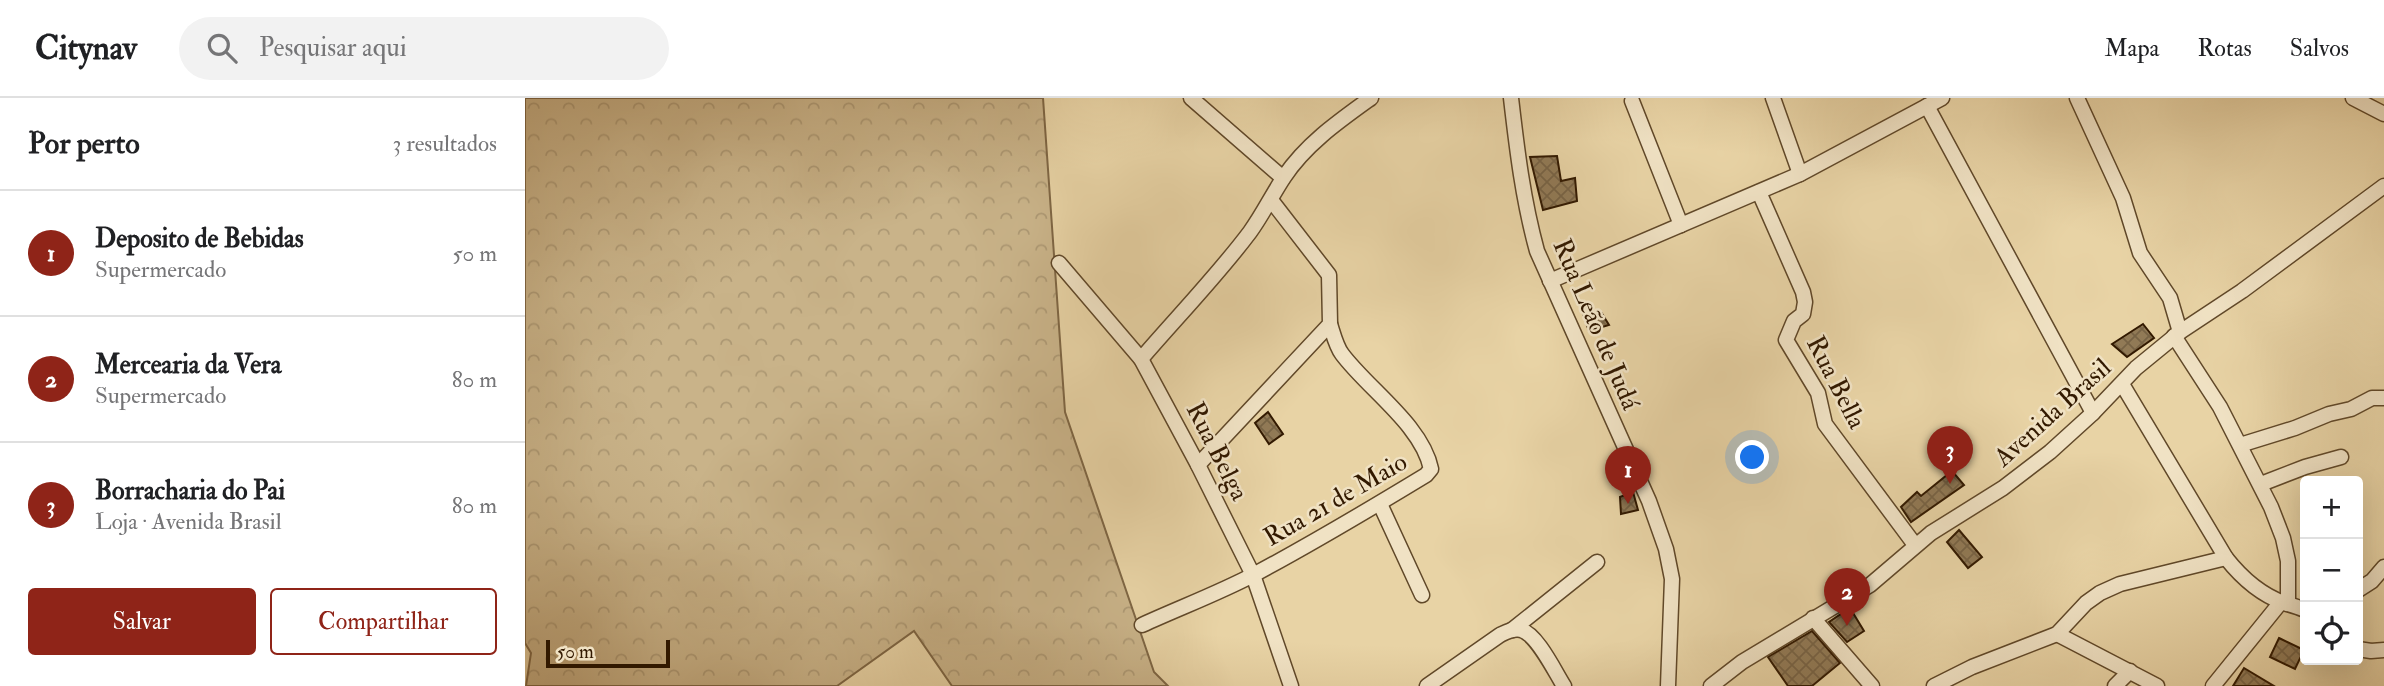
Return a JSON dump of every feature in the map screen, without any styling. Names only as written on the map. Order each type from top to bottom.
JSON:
[{"type":"street","points":[[1191,98],[1283,178]]},
{"type":"street","points":[[1141,359],[1249,233],[1299,157],[1327,130],[1371,98]]},
{"type":"street","name":"Rua Leão de Judá","points":[[1511,98],[1528,220],[1537,251],[1649,501],[1667,549],[1672,579],[1668,686]]},
{"type":"street","points":[[1773,98],[1800,174]]},
{"type":"street","points":[[1550,281],[1800,174],[1943,98]]},
{"type":"street","points":[[2077,98],[2123,198],[2140,253],[2170,298],[2177,334],[2261,484],[2283,538],[2288,561],[2285,603],[2213,686]]},
{"type":"street","points":[[2353,98],[2384,114]]},
{"type":"street","points":[[1632,101],[1681,225]]},
{"type":"street","points":[[1927,106],[2093,413]]},
{"type":"street","name":"Avenida Brasil","points":[[1710,686],[1742,662],[1870,585],[1915,545],[2003,488],[2050,452],[2093,413],[2136,368],[2177,334],[2242,291],[2384,186]]},
{"type":"street","name":"Rua Bella","points":[[1759,192],[1805,302],[1803,314],[1794,321],[1786,340],[1818,393],[1825,424],[1915,545]]},
{"type":"street","points":[[1198,465],[1330,324],[1329,275],[1271,200]]},
{"type":"street","name":"Rua Belga","points":[[1059,263],[1141,359],[1253,575],[1291,686]]},
{"type":"street","name":"Rua 21 de Maio","points":[[1142,625],[1253,575],[1380,504],[1426,475],[1431,469],[1411,430],[1340,352],[1330,324]]},
{"type":"street","points":[[2122,384],[2226,558],[2241,576],[2259,590],[2300,608]]},
{"type":"street","points":[[2240,444],[2295,428],[2337,411],[2351,409],[2372,398],[2384,398]]},
{"type":"street","points":[[2261,484],[2341,457]]},
{"type":"street","points":[[1380,504],[1422,595]]},
{"type":"street","points":[[1934,686],[1972,667],[2057,634],[2086,603],[2120,584],[2226,558]]},
{"type":"street","points":[[1427,686],[1500,635],[1512,630],[1597,562]]},
{"type":"street","points":[[2363,587],[2384,567]]},
{"type":"street","points":[[1813,618],[1873,686]]},
{"type":"street","points":[[1512,630],[1522,630],[1533,637],[1564,686]]},
{"type":"street","points":[[2057,634],[2130,671],[2148,684]]},
{"type":"street","points":[[2363,650],[2384,650]]},
{"type":"street","points":[[2115,686],[2130,671]]},
{"type":"green space","points":[[525,98],[1043,98],[1065,412],[1154,672],[1168,686],[952,686],[914,631],[837,686],[526,686],[531,653],[525,643]]},
{"type":"building","points":[[1557,156],[1561,181],[1575,178],[1577,201],[1543,210],[1530,157]]},
{"type":"building","points":[[1601,312],[1609,325],[1589,331],[1583,314]]},
{"type":"building","points":[[2143,324],[2154,338],[2127,357],[2112,344]]},
{"type":"building","points":[[1268,412],[1283,434],[1269,444],[1255,423]]},
{"type":"building","points":[[1952,471],[1964,485],[1911,522],[1901,507],[1917,492],[1921,496]]},
{"type":"building","points":[[1633,492],[1638,510],[1621,514],[1620,497]]},
{"type":"building","points":[[1959,530],[1982,557],[1968,568],[1947,542]]},
{"type":"building","points":[[1850,608],[1864,631],[1847,642],[1829,622]]},
{"type":"building","points":[[1812,631],[1840,663],[1812,686],[1788,686],[1768,657]]},
{"type":"building","points":[[2279,638],[2300,648],[2300,658],[2295,669],[2270,657]]},
{"type":"building","points":[[2244,668],[2274,686],[2233,686]]},
{"type":"place","name":"Borracharia do Pai","points":[[1950,484]]},
{"type":"place","name":"Deposito de Bebidas","points":[[1628,504]]},
{"type":"place","name":"Mercearia da Vera","points":[[1847,626]]}]
